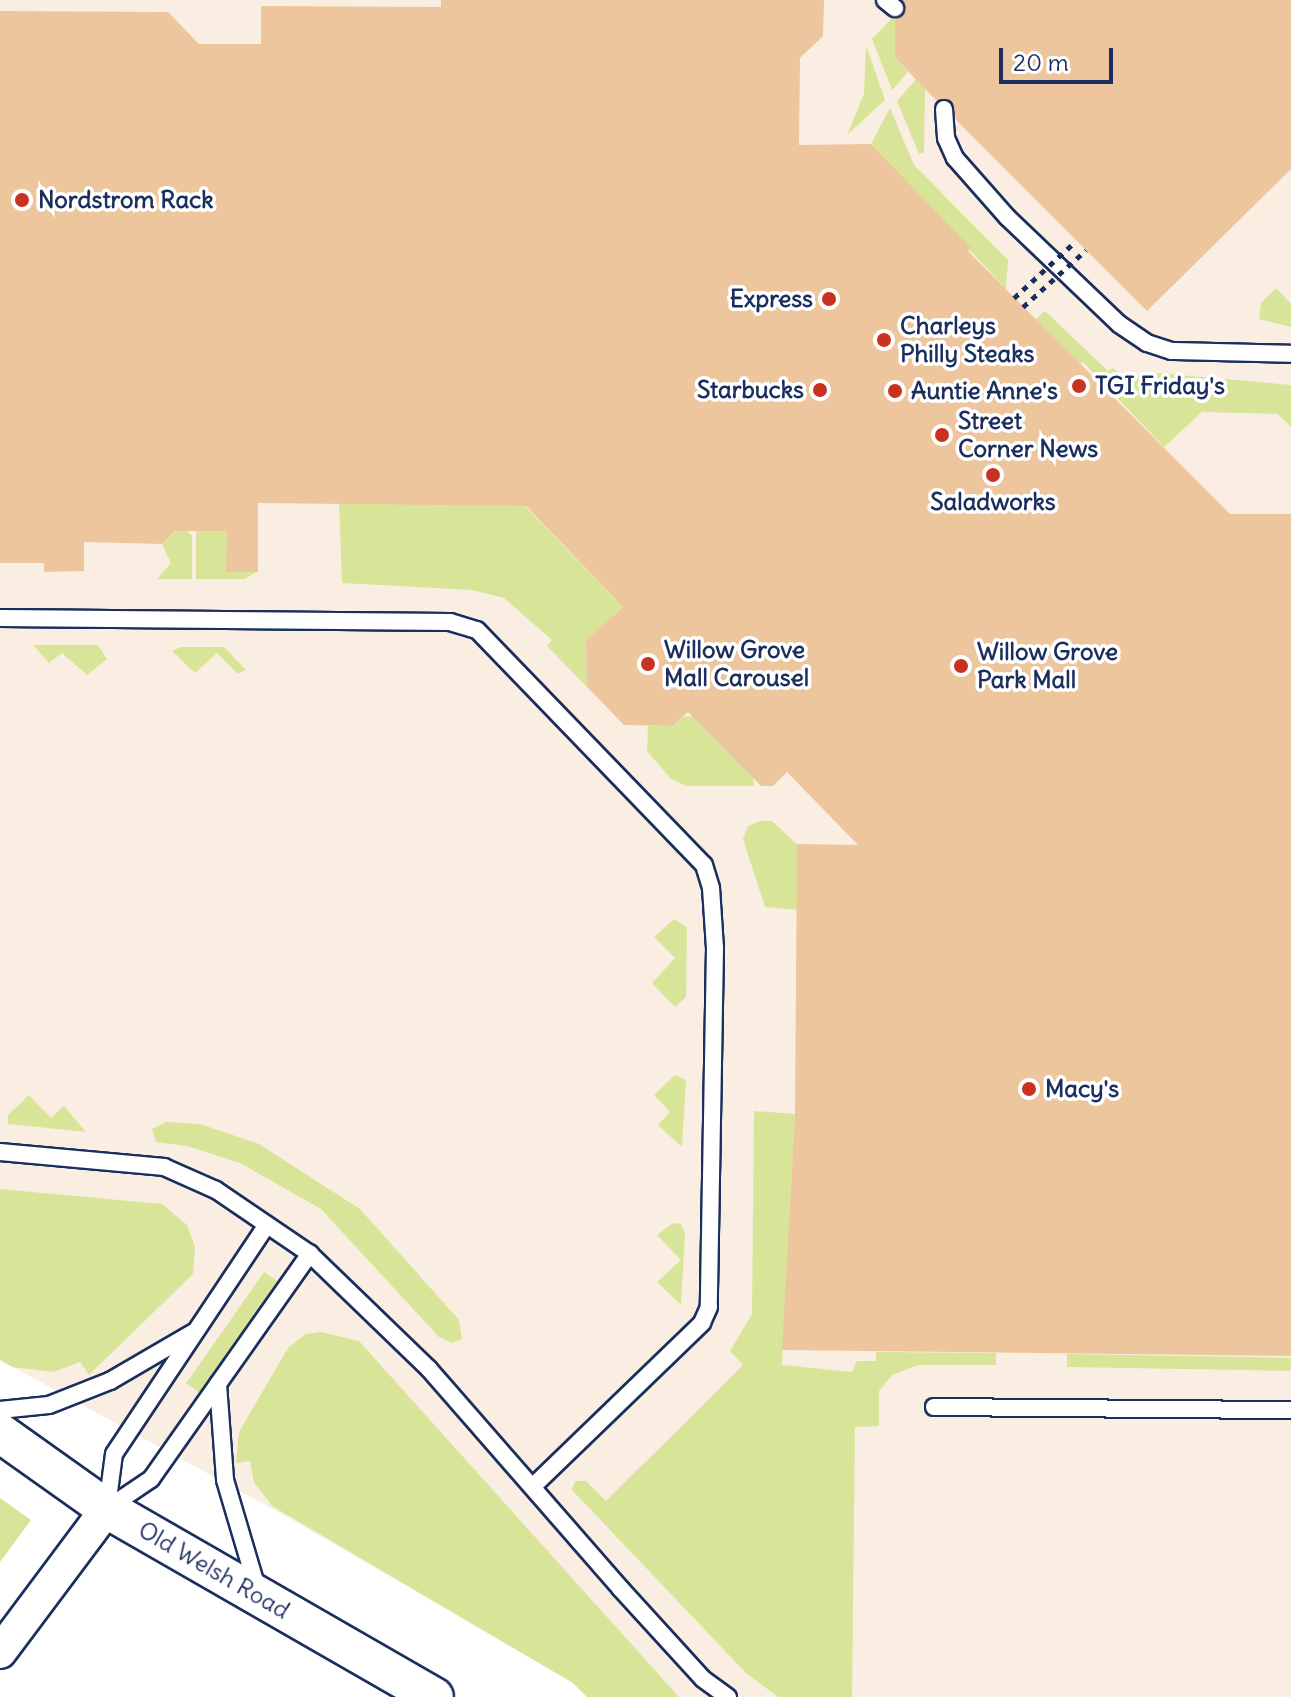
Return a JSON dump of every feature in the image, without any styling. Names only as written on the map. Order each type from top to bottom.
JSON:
[{"type":"street","name":"Old Welsh Road","points":[[0,1433],[107,1509],[434,1697]]},
{"type":"street","points":[[0,1652],[107,1509]]},
{"type":"lane","points":[[944,109],[946,138],[955,158],[1007,217],[1119,324],[1147,343],[1172,351],[1291,354]]},
{"type":"lane","points":[[0,618],[422,621],[477,630],[704,865],[711,888],[715,948],[709,1307],[702,1323],[534,1485]]},
{"type":"lane","points":[[0,1152],[164,1167],[216,1190],[310,1254],[419,1359],[703,1679],[728,1697]]},
{"type":"lane","points":[[107,1509],[114,1454],[267,1225]]},
{"type":"lane","points":[[107,1509],[151,1479],[310,1254]]},
{"type":"lane","points":[[0,1410],[49,1405],[110,1381],[197,1330]]},
{"type":"lane","points":[[218,1384],[225,1480],[239,1540],[261,1597]]},
{"type":"lane","points":[[934,1407],[1291,1410]]},
{"type":"path","points":[[1014,298],[1076,241]]},
{"type":"path","points":[[1023,307],[1086,250]]},
{"type":"shaded area","name":"Willow Grove Park Mall","points":[[0,0],[1291,0],[1291,1697],[587,1697],[573,1683],[289,1518],[0,1360]]},
{"type":"green space","points":[[895,15],[895,58],[908,72],[892,90],[872,39]]},
{"type":"green space","points":[[866,45],[885,100],[847,135],[864,94]]},
{"type":"green space","points":[[916,79],[925,89],[924,152],[919,154],[897,101]]},
{"type":"green space","points":[[890,108],[914,165],[1008,260],[1006,289],[871,144]]},
{"type":"green space","points":[[1276,288],[1291,304],[1291,327],[1259,319],[1261,303]]},
{"type":"green space","points":[[1045,311],[1108,371],[1113,368],[1128,379],[1146,372],[1291,385],[1291,427],[1278,414],[1202,412],[1164,447],[1083,362],[1079,365],[1035,320]]},
{"type":"green space","points":[[339,502],[525,506],[615,599],[633,598],[586,640],[587,687],[547,646],[552,640],[504,598],[472,590],[342,583]]},
{"type":"green space","points":[[196,518],[214,519],[214,531],[227,531],[227,572],[256,572],[245,579],[196,579]]},
{"type":"green space","points":[[182,525],[192,536],[192,579],[157,579],[171,563],[162,544]]},
{"type":"green space","points":[[33,645],[98,645],[107,659],[87,675],[62,653],[49,663]]},
{"type":"green space","points":[[181,647],[224,647],[246,670],[238,674],[217,653],[195,673],[172,651]]},
{"type":"green space","points":[[698,716],[753,778],[754,786],[686,786],[671,779],[647,751],[648,726],[673,726],[683,717]]},
{"type":"green space","points":[[760,821],[772,821],[797,844],[797,910],[765,907],[743,839],[748,826]]},
{"type":"green space","points":[[674,919],[687,927],[686,997],[675,1007],[652,983],[675,958],[654,937]]},
{"type":"green space","points":[[675,1075],[686,1080],[682,1147],[658,1125],[670,1112],[654,1095]]},
{"type":"green space","points":[[29,1095],[51,1118],[64,1106],[86,1132],[8,1124],[8,1115]]},
{"type":"green space","points":[[754,1111],[795,1114],[782,1365],[852,1372],[857,1361],[876,1361],[876,1352],[996,1353],[996,1365],[918,1365],[892,1375],[879,1391],[879,1426],[855,1427],[852,1697],[778,1697],[746,1673],[572,1490],[575,1481],[586,1481],[606,1501],[743,1365],[730,1351],[752,1314]]},
{"type":"green space","points":[[166,1122],[200,1124],[259,1144],[360,1209],[459,1320],[462,1339],[452,1343],[439,1337],[321,1209],[240,1163],[187,1146],[156,1142],[152,1129]]},
{"type":"green space","points":[[0,1189],[162,1204],[187,1225],[195,1247],[193,1274],[89,1375],[80,1362],[53,1372],[12,1367],[0,1360]]},
{"type":"green space","points":[[673,1223],[681,1224],[685,1233],[681,1305],[657,1282],[681,1260],[657,1235]]},
{"type":"green space","points":[[264,1272],[277,1281],[199,1393],[186,1383]]},
{"type":"green space","points":[[321,1332],[359,1341],[679,1697],[587,1697],[573,1683],[272,1506],[254,1482],[250,1461],[236,1463],[239,1432],[288,1348],[305,1334]]},
{"type":"green space","points":[[1067,1354],[1291,1358],[1291,1371],[1067,1367]]},
{"type":"green space","points":[[0,1498],[31,1520],[0,1562]]},
{"type":"building","name":"Willow Grove Park Mall","points":[[441,0],[824,0],[823,36],[800,58],[799,145],[871,144],[971,248],[968,251],[1230,514],[1291,514],[1291,1356],[782,1350],[795,1114],[797,844],[858,845],[787,772],[773,786],[761,786],[688,712],[673,726],[624,725],[587,687],[586,640],[623,607],[526,506],[258,503],[258,572],[226,572],[227,531],[175,531],[162,544],[84,542],[84,571],[44,572],[44,563],[0,563],[0,11],[168,12],[199,44],[261,44],[261,6],[441,7]]},
{"type":"building","points":[[902,0],[1291,0],[1291,169],[1147,311],[956,120],[953,102],[937,101],[895,58],[895,19],[906,10]]},
{"type":"place","name":"Nordstrom Rack","points":[[22,200]]},
{"type":"place","name":"Express","points":[[829,299]]},
{"type":"place","name":"Charleys Philly Steaks","points":[[884,340]]},
{"type":"place","name":"TGI Friday's","points":[[1079,386]]},
{"type":"place","name":"Starbucks","points":[[820,390]]},
{"type":"place","name":"Auntie Anne's","points":[[895,391]]},
{"type":"place","name":"Street Corner News","points":[[942,435]]},
{"type":"place","name":"Saladworks","points":[[993,475]]},
{"type":"place","name":"Willow Grove Mall Carousel","points":[[648,664]]},
{"type":"place","name":"Willow Grove Park Mall","points":[[961,666]]},
{"type":"place","name":"Macy's","points":[[1029,1089]]}]
